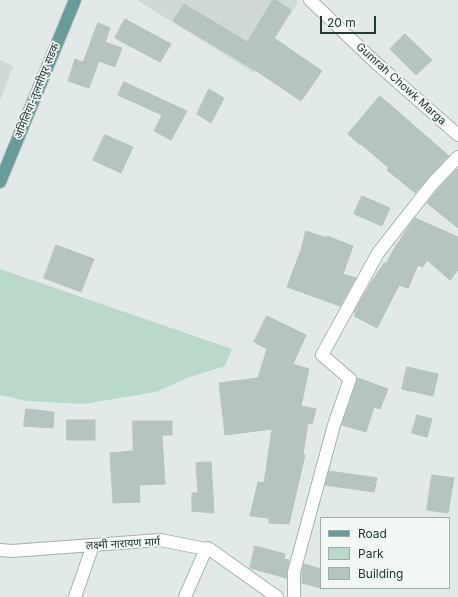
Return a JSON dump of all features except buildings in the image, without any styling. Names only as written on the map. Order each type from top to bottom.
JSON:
[{"type":"main road","name":"अमिलिया-तुलसीपुर सडक","points":[[0,182],[75,0]]},
{"type":"street","name":"Gumrah Chowk Marga","points":[[310,0],[375,62],[458,135]]},
{"type":"street","points":[[294,597],[294,572],[334,425],[350,379],[322,355],[378,253],[433,183],[458,157]]},
{"type":"street","name":"लक्ष्मी नारायण मार्ग","points":[[0,550],[12,551],[160,540],[206,549],[208,548],[277,597]]},
{"type":"street","points":[[75,597],[93,545]]},
{"type":"street","points":[[185,597],[206,549]]},
{"type":"shaded area","points":[[137,0],[296,0],[298,2],[254,73]]},
{"type":"shaded area","points":[[0,60],[13,66],[0,101]]},
{"type":"green space","points":[[0,269],[232,349],[225,366],[187,378],[156,392],[83,404],[27,401],[0,395]]}]
